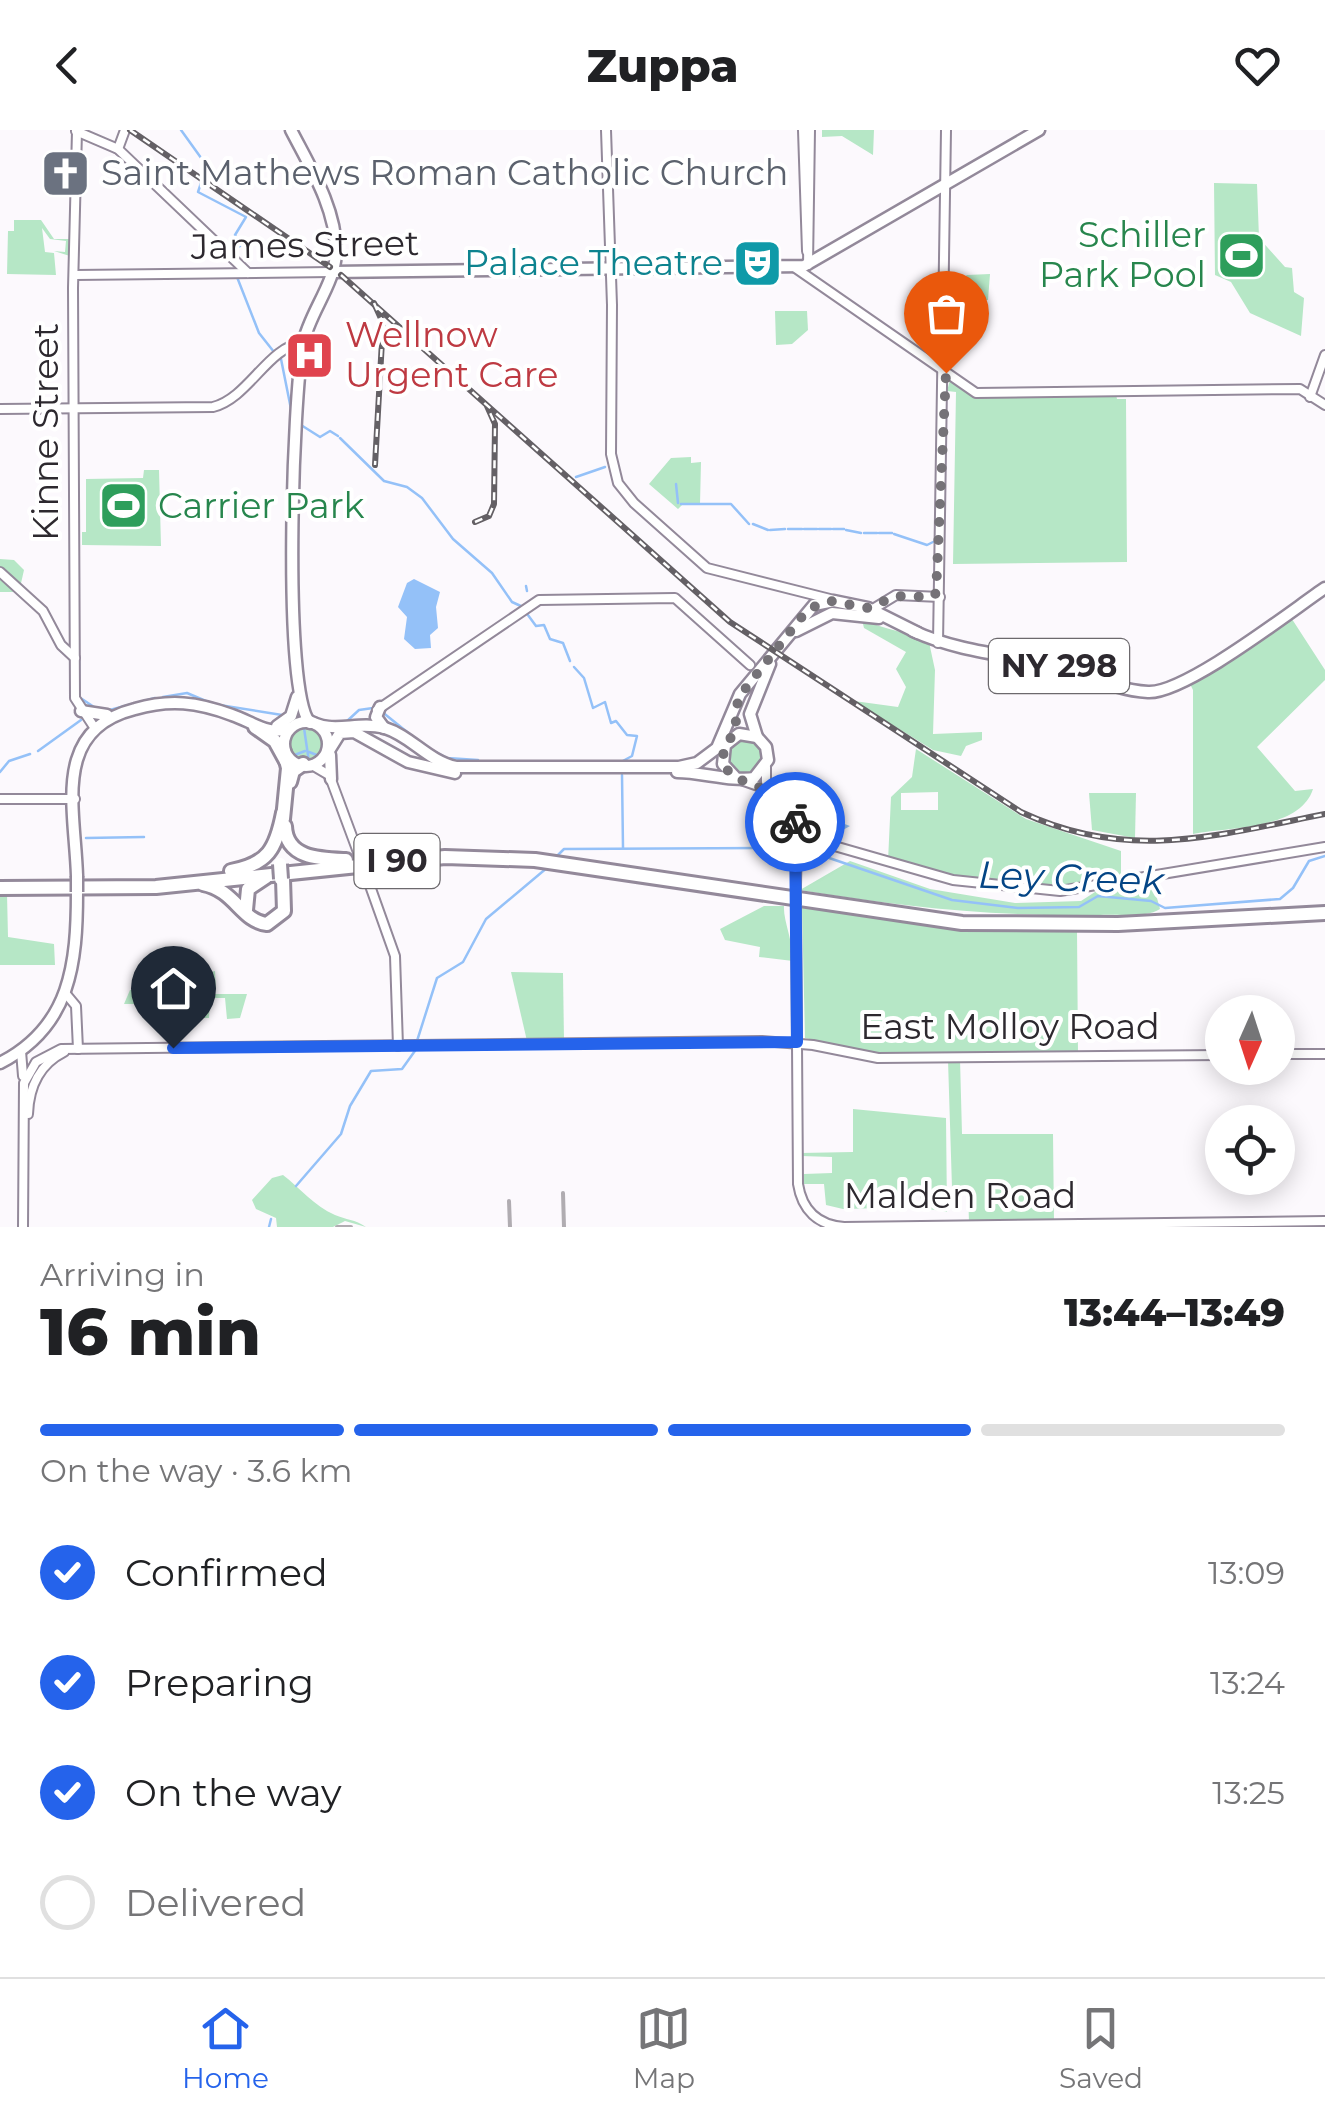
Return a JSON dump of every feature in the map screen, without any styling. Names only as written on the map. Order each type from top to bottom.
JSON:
[{"type":"highway","points":[[254,725],[277,743],[288,768]]},
{"type":"highway","points":[[192,880],[223,890],[251,919],[267,924],[284,912],[281,872],[288,768],[284,750]]},
{"type":"highway","points":[[192,880],[266,860],[277,841],[292,772],[307,765]]},
{"type":"highway","points":[[284,814],[285,836],[292,848],[319,858],[360,861]]},
{"type":"highway","points":[[436,852],[461,846]]},
{"type":"highway","name":"I 90","points":[[192,880],[436,852],[557,858],[973,919],[1116,919],[1325,911]]},
{"type":"highway","points":[[539,852],[557,858]]},
{"type":"highway","name":"I 90","points":[[0,885],[192,880],[473,856],[535,860],[962,924],[1118,924],[1325,911]]},
{"type":"main road","points":[[284,750],[298,714],[294,446],[303,343],[333,267],[324,207],[290,130]]},
{"type":"main road","name":"James Street","points":[[333,267],[802,271],[1040,130]]},
{"type":"main road","name":"NY 298","points":[[815,600],[871,610],[938,643],[1050,664],[1094,682],[1155,692],[1197,674],[1325,588]]},
{"type":"main road","points":[[670,768],[697,762],[717,748],[740,694],[815,600]]},
{"type":"main road","name":"NY 298","points":[[793,633],[839,607]]},
{"type":"main road","name":"NY 298","points":[[871,610],[918,633]]},
{"type":"main road","points":[[373,718],[443,764],[481,770],[540,773],[593,768],[711,772],[739,779],[754,778],[766,767],[767,751],[750,721],[756,674],[793,633],[797,621]]},
{"type":"main road","points":[[297,658],[314,725],[331,747],[330,777]]},
{"type":"main road","points":[[740,694],[743,708],[754,702]]},
{"type":"main road","points":[[254,725],[269,727],[284,722],[294,710],[298,696]]},
{"type":"main road","points":[[80,711],[95,716],[113,715],[175,701],[238,717],[270,732],[314,725],[335,732],[373,718]]},
{"type":"main road","points":[[254,725],[307,765],[348,731],[422,767],[457,773],[505,768],[630,772],[711,767],[736,727],[735,706]]},
{"type":"main road","points":[[80,711],[91,730]]},
{"type":"main road","points":[[0,1063],[29,1060],[35,1040],[66,994],[76,955],[77,752],[91,730],[113,715]]},
{"type":"main road","points":[[373,718],[385,728]]},
{"type":"main road","points":[[314,725],[328,730],[352,726]]},
{"type":"main road","points":[[726,745],[744,734],[757,736]]},
{"type":"main road","points":[[390,753],[403,748],[401,736]]},
{"type":"main road","points":[[726,745],[725,768],[739,779]]},
{"type":"main road","points":[[59,799],[71,794],[75,784]]},
{"type":"street","points":[[76,130],[118,149],[247,271]]},
{"type":"street","name":"Kinne Street","points":[[76,130],[73,653],[80,711]]},
{"type":"street","points":[[606,130],[612,269],[612,461],[628,498],[708,568],[815,600]]},
{"type":"street","points":[[806,130],[808,251],[802,271],[979,393],[1286,389],[1302,390],[1325,405]]},
{"type":"street","points":[[938,643],[936,597],[940,584],[944,386],[949,375],[944,360],[946,130]]},
{"type":"street","points":[[118,149],[124,133]]},
{"type":"street","name":"James Street","points":[[74,276],[260,273],[333,267]]},
{"type":"street","points":[[0,409],[218,406],[239,394],[289,347],[303,343]]},
{"type":"street","points":[[1310,397],[1325,355]]},
{"type":"street","points":[[934,364],[944,360]]},
{"type":"street","points":[[0,572],[43,610],[73,653]]},
{"type":"street","points":[[871,610],[901,595],[936,597]]},
{"type":"street","points":[[373,742],[373,718],[500,623],[545,598],[675,598],[756,674]]},
{"type":"street","points":[[307,765],[330,777],[395,956],[398,1046]]},
{"type":"street","points":[[766,767],[766,782],[784,797],[795,816],[797,1042]]},
{"type":"street","points":[[739,779],[784,797]]},
{"type":"street","points":[[0,799],[75,799]]},
{"type":"street","points":[[796,845],[807,837],[953,880],[1060,891],[1325,847]]},
{"type":"street","points":[[27,1088],[49,1061],[78,1048],[76,1006],[66,994]]},
{"type":"street","name":"East Molloy Road","points":[[29,1060],[53,1051],[78,1048],[797,1042],[878,1058],[1205,1055]]},
{"type":"street","name":"Malden Road","points":[[797,1042],[798,1184],[810,1212],[839,1226],[1325,1221]]},
{"type":"street","points":[[1295,1054],[1325,1054]]},
{"type":"street","points":[[27,1088],[29,1060]]},
{"type":"street","points":[[26,1227],[29,1060]]},
{"type":"green space","points":[[822,130],[874,130],[873,155],[842,136],[822,137]]},
{"type":"green space","points":[[1214,183],[1257,184],[1259,238],[1285,267],[1292,268],[1294,292],[1304,298],[1301,336],[1250,313],[1231,282],[1215,275]]},
{"type":"green space","points":[[14,220],[41,220],[54,239],[72,239],[73,257],[54,251],[65,252],[66,241],[50,239],[42,228],[45,252],[54,253],[56,275],[7,274],[8,231],[14,231]]},
{"type":"green space","points":[[990,274],[988,300],[957,300],[958,282],[967,275]]},
{"type":"green space","points":[[775,311],[807,311],[808,330],[792,344],[776,345]]},
{"type":"green space","points":[[950,380],[974,395],[1116,394],[1117,399],[1126,399],[1127,562],[953,564],[956,392],[947,391]]},
{"type":"green space","points":[[691,457],[691,463],[701,462],[700,504],[683,504],[678,509],[649,484],[671,458]]},
{"type":"green space","name":"Carrier Park","points":[[144,470],[159,470],[161,546],[82,545],[82,532],[86,532],[86,479],[143,478]]},
{"type":"green space","points":[[0,559],[14,560],[24,570],[19,592],[0,592]]},
{"type":"green space","points":[[1290,616],[1325,670],[1325,680],[1257,747],[1295,791],[1313,789],[1306,802],[1279,819],[1193,834],[1193,690],[1189,682]]},
{"type":"green space","points":[[862,620],[929,642],[935,670],[933,734],[982,732],[982,740],[966,746],[961,756],[933,750],[854,701],[898,707],[906,687],[896,669],[906,652],[864,628]]},
{"type":"green space","points":[[306,724],[320,730],[326,744],[320,758],[306,764],[292,758],[286,744],[292,730]]},
{"type":"green space","points":[[736,738],[758,740],[766,756],[749,778],[731,773],[725,752]]},
{"type":"green space","points":[[916,749],[1026,819],[1121,851],[1121,882],[1106,875],[1075,883],[1074,887],[1004,883],[888,861],[891,797],[912,777]],"holes":[[[938,792],[938,810],[901,810],[901,793]]]},
{"type":"green space","points":[[1089,793],[1136,793],[1135,838],[1092,830]]},
{"type":"green space","points":[[850,861],[930,889],[1015,903],[1081,901],[1095,892],[1152,880],[1160,909],[1132,915],[986,912],[800,890]]},
{"type":"green space","points":[[0,894],[7,894],[8,937],[54,944],[55,965],[0,965]]},
{"type":"green space","points":[[764,906],[784,906],[793,961],[759,957],[760,947],[725,940],[720,929]]},
{"type":"green space","points":[[802,906],[975,932],[1077,930],[1078,1054],[873,1053],[805,1038]]},
{"type":"green space","points":[[179,967],[204,974],[215,971],[216,990],[178,979]]},
{"type":"green space","points":[[157,968],[174,972],[174,982],[188,987],[179,994],[178,1010],[167,1012],[166,994],[144,994],[137,1004],[124,1004],[130,990],[158,989],[159,984],[147,979]]},
{"type":"green space","points":[[511,972],[563,973],[564,1040],[527,1041]]},
{"type":"green space","points":[[208,994],[247,994],[240,1018],[227,1019],[225,998],[210,998],[209,1018],[204,1018]]},
{"type":"green space","points":[[960,1059],[962,1134],[1053,1134],[1054,1222],[969,1223],[968,1188],[952,1188],[948,1060]]},
{"type":"green space","points":[[853,1109],[946,1118],[947,1212],[922,1208],[920,1191],[904,1190],[883,1208],[843,1209],[826,1205],[824,1184],[804,1184],[804,1174],[832,1173],[832,1157],[800,1153],[853,1152]]},
{"type":"green space","points":[[283,1175],[327,1211],[366,1227],[345,1221],[333,1227],[277,1227],[276,1218],[256,1209],[252,1200],[272,1178]]},
{"type":"water","points":[[414,579],[440,592],[436,607],[438,628],[430,635],[431,648],[415,649],[404,639],[407,617],[398,607],[407,583]]},
{"type":"water","points":[[805,800],[819,809],[818,817],[825,812],[831,819],[850,826],[834,835],[807,823]]},
{"type":"waterway","points":[[181,130],[204,162],[205,176]]},
{"type":"waterway","points":[[202,180],[198,192],[246,217],[235,235],[240,246],[228,249]]},
{"type":"waterway","points":[[237,277],[259,333],[274,352]]},
{"type":"waterway","points":[[281,359],[292,414]]},
{"type":"waterway","points":[[301,425],[320,437],[330,431],[338,436]]},
{"type":"waterway","points":[[340,438],[384,481],[407,487],[422,498],[453,539],[492,573],[512,602],[523,607]]},
{"type":"waterway","points":[[576,477],[605,467]]},
{"type":"waterway","points":[[676,484],[678,503]]},
{"type":"waterway","points":[[681,504],[731,504],[749,524]]},
{"type":"waterway","points":[[753,524],[768,530]]},
{"type":"waterway","points":[[770,530],[785,529]]},
{"type":"waterway","points":[[788,529],[802,529]]},
{"type":"waterway","points":[[804,529],[817,529]]},
{"type":"waterway","points":[[819,529],[831,529]]},
{"type":"waterway","points":[[833,529],[844,529]]},
{"type":"waterway","points":[[846,530],[861,533]]},
{"type":"waterway","points":[[864,533],[877,533]]},
{"type":"waterway","points":[[879,533],[892,533]]},
{"type":"waterway","points":[[894,534],[927,545],[933,542]]},
{"type":"waterway","points":[[526,586],[527,591]]},
{"type":"waterway","points":[[525,611],[536,626],[544,625],[550,639],[563,643],[570,661]]},
{"type":"waterway","points":[[79,661],[79,697],[97,709]]},
{"type":"waterway","points":[[574,667],[584,678],[593,708],[605,702],[611,723],[616,721],[627,735],[637,736],[632,756],[621,762]]},
{"type":"waterway","points":[[163,697],[187,693],[213,704],[282,715]]},
{"type":"waterway","points":[[106,711],[155,698]]},
{"type":"waterway","points":[[346,722],[359,710],[373,708]]},
{"type":"waterway","points":[[381,711],[422,744]]},
{"type":"waterway","points":[[38,751],[81,720]]},
{"type":"waterway","points":[[304,728],[309,762]]},
{"type":"waterway","points":[[428,748],[447,758],[478,760]]},
{"type":"waterway","points":[[292,756],[305,751]]},
{"type":"waterway","points":[[309,752],[322,757]]},
{"type":"waterway","points":[[0,772],[9,761],[30,754]]},
{"type":"waterway","points":[[570,762],[621,762]]},
{"type":"waterway","points":[[622,775],[623,848]]},
{"type":"waterway","points":[[86,838],[144,837]]},
{"type":"waterway","name":"Ley Creek","points":[[557,856],[564,849],[792,848]]},
{"type":"waterway","name":"Ley Creek","points":[[800,848],[952,900],[1018,908],[1079,907],[1098,896],[1151,901],[1165,908],[1280,899],[1293,888],[1309,861],[1325,856]]},
{"type":"waterway","points":[[417,1041],[437,978],[463,962],[486,919],[548,867]]},
{"type":"waterway","points":[[296,1186],[341,1134],[350,1106],[371,1071],[402,1069],[417,1048]]},
{"type":"waterway","points":[[269,1227],[271,1219]]},
{"type":"taxiway","points":[[563,1193],[564,1227]]},
{"type":"taxiway","points":[[509,1201],[510,1227]]},
{"type":"taxiway","points":[[337,1227],[351,1227]]},
{"type":"railway","points":[[130,130],[330,267]]},
{"type":"railway","points":[[341,275],[730,622],[1021,812],[1060,827],[1135,840],[1208,836],[1325,814]]},
{"type":"railway","points":[[374,303],[383,323],[375,465]]},
{"type":"railway","points":[[475,522],[489,516],[494,504],[495,424],[487,406]]},
{"type":"way so far","points":[[795,822],[784,797],[736,778],[725,768],[723,750],[735,731],[736,703],[802,615],[818,604],[834,601],[870,608],[894,596],[932,597],[936,593],[940,584],[946,373]]},
{"type":"place","name":"Saint Mathews Roman Catholic Church","points":[[66,173]]},
{"type":"place","name":"Schiller Park Pool","points":[[1241,255]]},
{"type":"place","name":"Palace Theatre","points":[[758,263]]},
{"type":"place","name":"Wellnow Urgent Care","points":[[310,355]]},
{"type":"place","name":"Carrier Park","points":[[123,506]]},
{"type":"route","points":[[173,1048],[797,1042],[795,822]]}]
